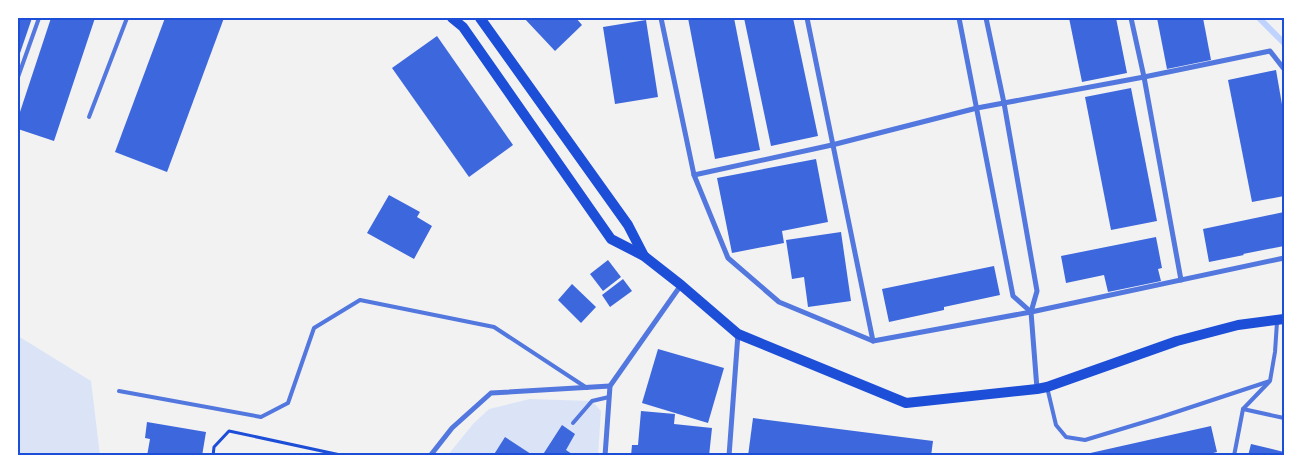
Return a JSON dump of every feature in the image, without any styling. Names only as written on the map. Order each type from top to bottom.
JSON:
[{"type":"main road","points":[[452,18],[463,27],[610,239],[644,256],[738,334],[906,403],[1042,388],[1177,341],[1238,325],[1281,319]]},
{"type":"main road","points":[[480,18],[628,225],[644,256]]},
{"type":"street","points":[[661,18],[694,174],[728,258],[779,302],[874,340],[1031,312],[1284,258]]},
{"type":"street","points":[[807,18],[874,340]]},
{"type":"street","points":[[959,18],[1013,296],[1031,312]]},
{"type":"street","points":[[986,18],[1004,103],[1037,291],[1031,312],[1042,388]]},
{"type":"street","points":[[1131,18],[1144,77],[1181,280]]},
{"type":"street","points":[[694,174],[832,145],[977,108],[1270,51],[1284,69]]},
{"type":"street","points":[[605,456],[610,386],[681,285]]},
{"type":"street","points":[[729,456],[738,334]]},
{"type":"street","points":[[430,456],[452,428],[491,392],[610,386]]},
{"type":"lane","points":[[18,77],[39,18]]},
{"type":"lane","points":[[90,117],[127,18]]},
{"type":"lane","points":[[119,391],[261,417],[288,403],[314,328],[360,300],[494,327],[587,388]]},
{"type":"lane","points":[[1234,456],[1243,409],[1270,381],[1281,319]]},
{"type":"lane","points":[[1042,388],[1056,425],[1066,437],[1085,440],[1270,381]]},
{"type":"lane","points":[[573,422],[592,401],[609,397]]},
{"type":"lane","points":[[1243,409],[1284,418]]},
{"type":"path","points":[[213,456],[214,447],[229,431],[345,456]]},
{"type":"shaded area","points":[[18,336],[91,381],[100,455],[18,455]]},
{"type":"shaded area","points":[[530,399],[592,401],[601,411],[598,455],[447,456],[473,424],[489,409]]},
{"type":"building","points":[[18,18],[32,18],[18,59]]},
{"type":"building","points":[[51,18],[95,18],[54,141],[18,129],[18,118]]},
{"type":"building","points":[[165,18],[224,18],[167,172],[115,152]]},
{"type":"building","points":[[524,18],[576,18],[582,25],[555,51]]},
{"type":"building","points":[[688,18],[734,18],[760,150],[715,159]]},
{"type":"building","points":[[744,18],[793,18],[818,136],[771,146]]},
{"type":"building","points":[[1069,18],[1116,18],[1127,73],[1082,82]]},
{"type":"building","points":[[1157,18],[1203,18],[1211,60],[1167,69]]},
{"type":"building","points":[[646,20],[658,97],[615,104],[603,27]]},
{"type":"building","points":[[437,36],[513,145],[469,177],[392,68]]},
{"type":"building","points":[[1276,70],[1284,116],[1284,196],[1252,202],[1228,80]]},
{"type":"building","points":[[1131,88],[1157,221],[1111,230],[1085,97]]},
{"type":"building","points":[[816,159],[828,222],[782,231],[784,243],[732,253],[717,178]]},
{"type":"building","points":[[389,195],[420,212],[417,217],[432,226],[414,259],[367,233]]},
{"type":"building","points":[[1284,212],[1284,246],[1209,262],[1203,229]]},
{"type":"building","points":[[841,232],[851,301],[808,307],[804,277],[792,279],[786,240]]},
{"type":"building","points":[[1156,237],[1162,268],[1158,269],[1161,281],[1108,292],[1104,275],[1066,283],[1061,256]]},
{"type":"building","points":[[608,260],[621,277],[603,291],[590,274]]},
{"type":"building","points":[[994,266],[1000,295],[944,307],[944,310],[889,322],[882,289]]},
{"type":"building","points":[[623,279],[632,291],[610,307],[602,295]]},
{"type":"building","points":[[572,284],[596,307],[581,323],[558,300]]},
{"type":"building","points":[[658,349],[724,368],[708,423],[642,403]]},
{"type":"building","points":[[641,411],[675,414],[674,424],[712,428],[709,456],[631,456],[632,445],[638,445]]},
{"type":"building","points":[[753,418],[933,441],[931,456],[748,456]]},
{"type":"building","points":[[147,422],[206,432],[202,456],[147,456],[150,439],[145,438]]},
{"type":"building","points":[[562,425],[575,434],[566,450],[575,456],[542,456]]},
{"type":"building","points":[[1211,426],[1217,452],[1202,456],[1077,456]]},
{"type":"building","points":[[505,437],[534,456],[493,456]]},
{"type":"building","points":[[1251,444],[1284,452],[1284,456],[1248,456]]},
{"type":"waterway","points":[[1259,18],[1284,43]]}]
